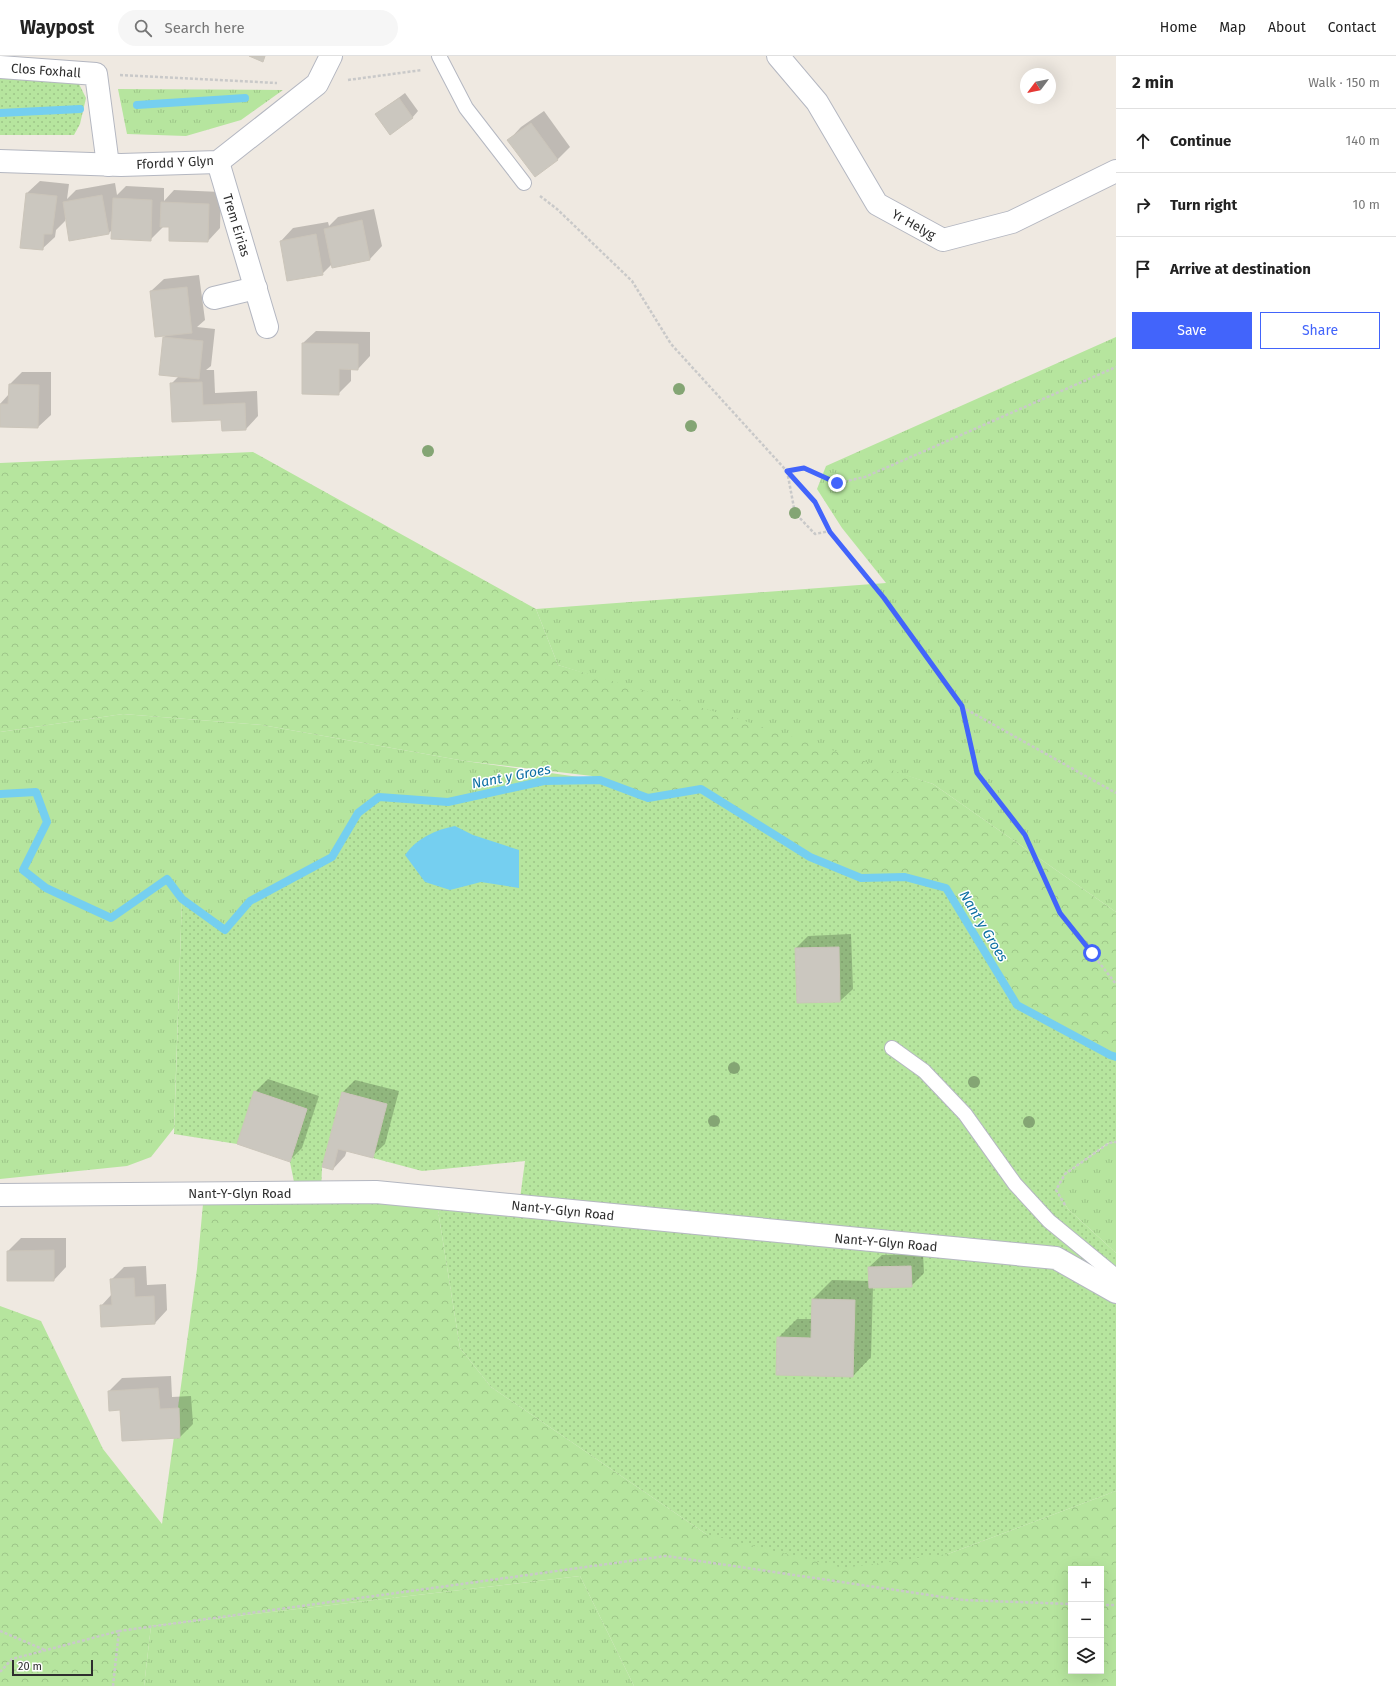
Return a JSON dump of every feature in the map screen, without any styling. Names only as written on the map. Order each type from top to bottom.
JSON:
[{"type":"street","name":"Ffordd Y Glyn","points":[[0,161],[108,165],[218,162],[317,84],[331,56]]},
{"type":"street","name":"Yr Helyg","points":[[778,56],[817,102],[877,204],[943,240],[1012,222],[1116,171]]},
{"type":"street","name":"Clos Foxhall","points":[[0,67],[96,74],[108,165]]},
{"type":"street","name":"Trem Eirias","points":[[218,162],[267,326]]},
{"type":"street","points":[[214,298],[256,288]]},
{"type":"street","name":"Nant-Y-Glyn Road","points":[[0,1195],[376,1192],[1056,1258],[1116,1292]]},
{"type":"lane","points":[[442,61],[466,108],[524,183]]},
{"type":"lane","points":[[892,1048],[924,1071],[964,1114],[1015,1184],[1049,1221],[1116,1276]]},
{"type":"path","points":[[317,84],[442,61]]},
{"type":"path","points":[[96,74],[278,83]]},
{"type":"path","points":[[524,183],[557,210],[632,281],[671,344],[815,502],[830,532],[884,598],[962,706],[977,773],[1025,835],[1060,913],[1116,984]]},
{"type":"path","points":[[787,471],[804,468],[837,483],[865,477],[1116,367]]},
{"type":"path","points":[[787,471],[795,513],[815,534],[830,532]]},
{"type":"path","points":[[962,706],[1116,793]]},
{"type":"path","points":[[1068,1209],[1056,1190],[1065,1174],[1108,1143],[1116,1142]]},
{"type":"path","points":[[0,1672],[12,1659],[119,1630],[666,1556],[963,1600],[1068,1604]]},
{"type":"path","points":[[1104,1605],[1116,1605]]},
{"type":"path","points":[[113,1686],[119,1630]]},
{"type":"path","points":[[0,1631],[45,1650]]},
{"type":"green space","points":[[0,78],[78,82],[86,98],[80,124],[74,135],[0,135]]},
{"type":"green space","points":[[118,89],[283,90],[241,120],[186,136],[127,134]]},
{"type":"green space","points":[[1116,337],[1116,912],[933,784],[558,665],[536,609],[886,583],[842,528],[817,489],[826,466]]},
{"type":"green space","points":[[253,452],[536,609],[558,665],[736,718],[933,784],[1116,912],[1116,1057],[1017,1005],[946,888],[905,877],[861,878],[828,865],[701,789],[648,798],[600,780],[594,780],[592,776],[465,761],[262,725],[123,714],[0,732],[0,463]]},
{"type":"green space","points":[[123,714],[262,725],[465,761],[600,780],[544,781],[448,802],[379,797],[358,813],[332,857],[250,901],[225,930],[182,899],[174,1128],[151,1157],[127,1166],[0,1179],[0,732]]},
{"type":"green space","points":[[600,780],[648,798],[701,789],[810,857],[861,878],[905,877],[946,888],[1017,1005],[1116,1057],[1116,1142],[1108,1143],[1065,1174],[1056,1190],[1068,1209],[1116,1253],[1116,1491],[948,1554],[843,1568],[706,1534],[491,1387],[460,1348],[436,1198],[519,1206],[525,1161],[422,1171],[373,1158],[386,1104],[342,1092],[322,1167],[321,1192],[296,1192],[290,1162],[307,1109],[255,1091],[237,1144],[174,1134],[182,899],[225,930],[250,901],[332,857],[358,813],[379,797],[448,802],[544,781]]},
{"type":"green space","points":[[1116,1142],[1116,1253],[1068,1209],[1056,1190],[1065,1174],[1109,1143]]},
{"type":"green space","points":[[204,1193],[436,1198],[460,1348],[491,1387],[706,1534],[948,1554],[1116,1491],[1116,1686],[634,1686],[580,1576],[151,1626],[144,1686],[0,1686],[0,1306],[41,1321],[103,1449],[162,1524],[197,1269]]},
{"type":"green space","points":[[580,1576],[634,1686],[144,1686],[151,1626]]},
{"type":"water","points":[[455,826],[473,835],[519,850],[519,888],[481,882],[450,890],[425,882],[405,855],[421,839],[434,832]]},
{"type":"building","points":[[249,56],[265,56],[263,62]]},
{"type":"building","points":[[399,98],[413,118],[390,135],[375,114]]},
{"type":"building","points":[[531,123],[558,160],[535,177],[507,140]]},
{"type":"building","points":[[26,193],[57,196],[52,234],[44,234],[43,250],[20,248]]},
{"type":"building","points":[[102,195],[109,234],[69,241],[63,202]]},
{"type":"building","points":[[113,198],[152,200],[151,241],[111,239]]},
{"type":"building","points":[[161,202],[209,204],[208,242],[169,241],[169,227],[160,227]]},
{"type":"building","points":[[362,220],[370,260],[332,268],[324,229]]},
{"type":"building","points":[[316,234],[323,275],[287,281],[280,241]]},
{"type":"building","points":[[187,287],[192,333],[155,337],[150,291]]},
{"type":"building","points":[[163,337],[203,341],[199,379],[159,375]]},
{"type":"building","points":[[302,343],[358,344],[358,370],[339,369],[339,395],[302,394]]},
{"type":"building","points":[[202,382],[203,405],[245,403],[246,430],[222,431],[221,420],[172,422],[170,383]]},
{"type":"building","points":[[9,384],[39,385],[38,428],[0,427],[0,404],[8,404]]},
{"type":"building","points":[[839,947],[840,1002],[797,1003],[795,948]]},
{"type":"building","points":[[254,1091],[307,1109],[290,1162],[237,1144]]},
{"type":"building","points":[[342,1092],[387,1104],[373,1158],[338,1149],[333,1170],[322,1167]]},
{"type":"building","points":[[54,1250],[54,1281],[7,1281],[7,1251]]},
{"type":"building","points":[[911,1266],[912,1287],[869,1288],[868,1267]]},
{"type":"building","points":[[134,1278],[135,1297],[154,1296],[155,1324],[101,1327],[100,1305],[112,1305],[110,1279]]},
{"type":"building","points":[[812,1299],[855,1300],[853,1377],[776,1375],[777,1337],[811,1338]]},
{"type":"building","points":[[158,1388],[160,1409],[179,1408],[180,1438],[122,1441],[120,1410],[109,1411],[108,1391]]},
{"type":"waterway","points":[[137,105],[245,98]]},
{"type":"waterway","points":[[0,113],[80,109]]},
{"type":"waterway","name":"Nant y Groes","points":[[0,794],[36,792],[47,822],[23,870],[46,888],[111,918],[167,879],[182,899],[225,930],[250,901],[332,857],[358,813],[379,797],[448,802],[544,781],[600,780],[648,798],[701,789],[810,857],[861,878],[905,877],[946,888],[1017,1005],[1116,1057]]},
{"type":"route","points":[[837,483],[804,468],[787,471],[815,502],[830,532],[884,598],[962,706],[977,773],[1025,835],[1060,913],[1092,953]]}]
